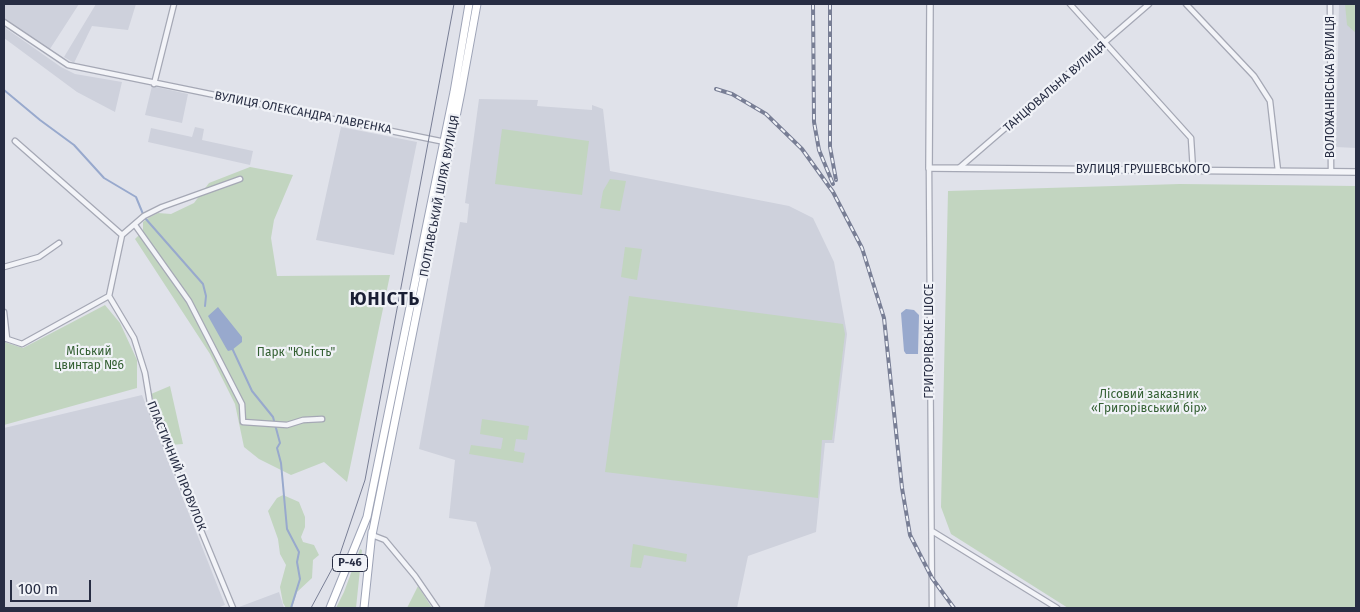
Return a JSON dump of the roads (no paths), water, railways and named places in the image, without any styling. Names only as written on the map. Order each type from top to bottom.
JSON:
[{"type":"main road","name":"ПОЛТАВСЬКИЙ ШЛЯХ ВУЛИЦЯ","points":[[364,608],[372,534],[447,142],[469,4]]},
{"type":"main road","name":"ПОЛТАВСЬКИЙ ШЛЯХ ВУЛИЦЯ","points":[[372,534],[372,493],[477,4]]},
{"type":"main road","name":"Р-46","points":[[330,608],[365,523],[372,493]]},
{"type":"street","points":[[154,84],[174,4]]},
{"type":"street","name":"ГРИГОРІВСЬКЕ ШОСЕ","points":[[930,4],[929,168],[932,608]]},
{"type":"street","points":[[1070,4],[1192,138],[1193,170]]},
{"type":"street","name":"ТАНЦЮВАЛЬНА ВУЛИЦЯ","points":[[960,168],[1149,4]]},
{"type":"street","points":[[1186,4],[1254,76],[1270,101],[1278,171]]},
{"type":"street","name":"ВОЛОЖАНІВСЬКА ВУЛИЦЯ","points":[[1330,4],[1331,171]]},
{"type":"street","name":"ВУЛИЦЯ ОЛЕКСАНДРА ЛАВРЕНКА","points":[[4,22],[68,65],[447,142]]},
{"type":"street","points":[[15,141],[122,235]]},
{"type":"street","name":"ВУЛИЦЯ ГРУШЕВСЬКОГО","points":[[929,168],[1356,172]]},
{"type":"street","points":[[4,312],[5,339],[22,344],[109,296],[122,235],[144,216],[162,206],[240,179]]},
{"type":"street","points":[[135,225],[189,301],[242,404],[243,422],[278,426],[303,420],[322,419]]},
{"type":"street","points":[[4,266],[39,257],[58,243]]},
{"type":"street","name":"ПЛАСТИЧНИЙ ПРОВУЛОК","points":[[109,296],[134,338],[146,373],[151,409],[233,607]]},
{"type":"street","points":[[932,531],[1057,608]]},
{"type":"street","points":[[372,534],[385,540],[415,576],[437,608]]},
{"type":"street","points":[[226,608],[233,607]]},
{"type":"water","points":[[218,307],[242,337],[242,342],[232,350],[228,351],[208,316]]},
{"type":"water","points":[[906,309],[914,310],[919,315],[918,354],[906,354],[904,351],[901,313]]},
{"type":"waterway","points":[[4,90],[74,145],[104,178],[136,197],[143,214]]},
{"type":"waterway","points":[[145,218],[203,284],[206,296],[205,306]]},
{"type":"waterway","points":[[232,348],[252,391],[273,417],[280,443],[277,448],[281,463],[287,529],[299,552],[297,562],[300,579],[291,608]]},
{"type":"tram line","points":[[311,608],[340,554],[365,480],[454,4]]},
{"type":"railway","points":[[813,4],[814,122],[819,150],[833,184]]},
{"type":"railway","points":[[830,4],[830,147],[836,180]]},
{"type":"railway","points":[[716,89],[732,94],[766,114],[802,149],[833,192],[862,248],[884,318],[902,488],[910,535],[932,578],[954,608]]},
{"type":"district","name":"ЮНІСТЬ","points":[[385,300]]},
{"type":"park label","name":"Парк \"Юність\"","points":[[296,353]]},
{"type":"park label","name":"Міський цвинтар №6","points":[[89,359]]},
{"type":"park label","name":"Лісовий заказник «Григорівський бір»","points":[[1149,402]]}]
